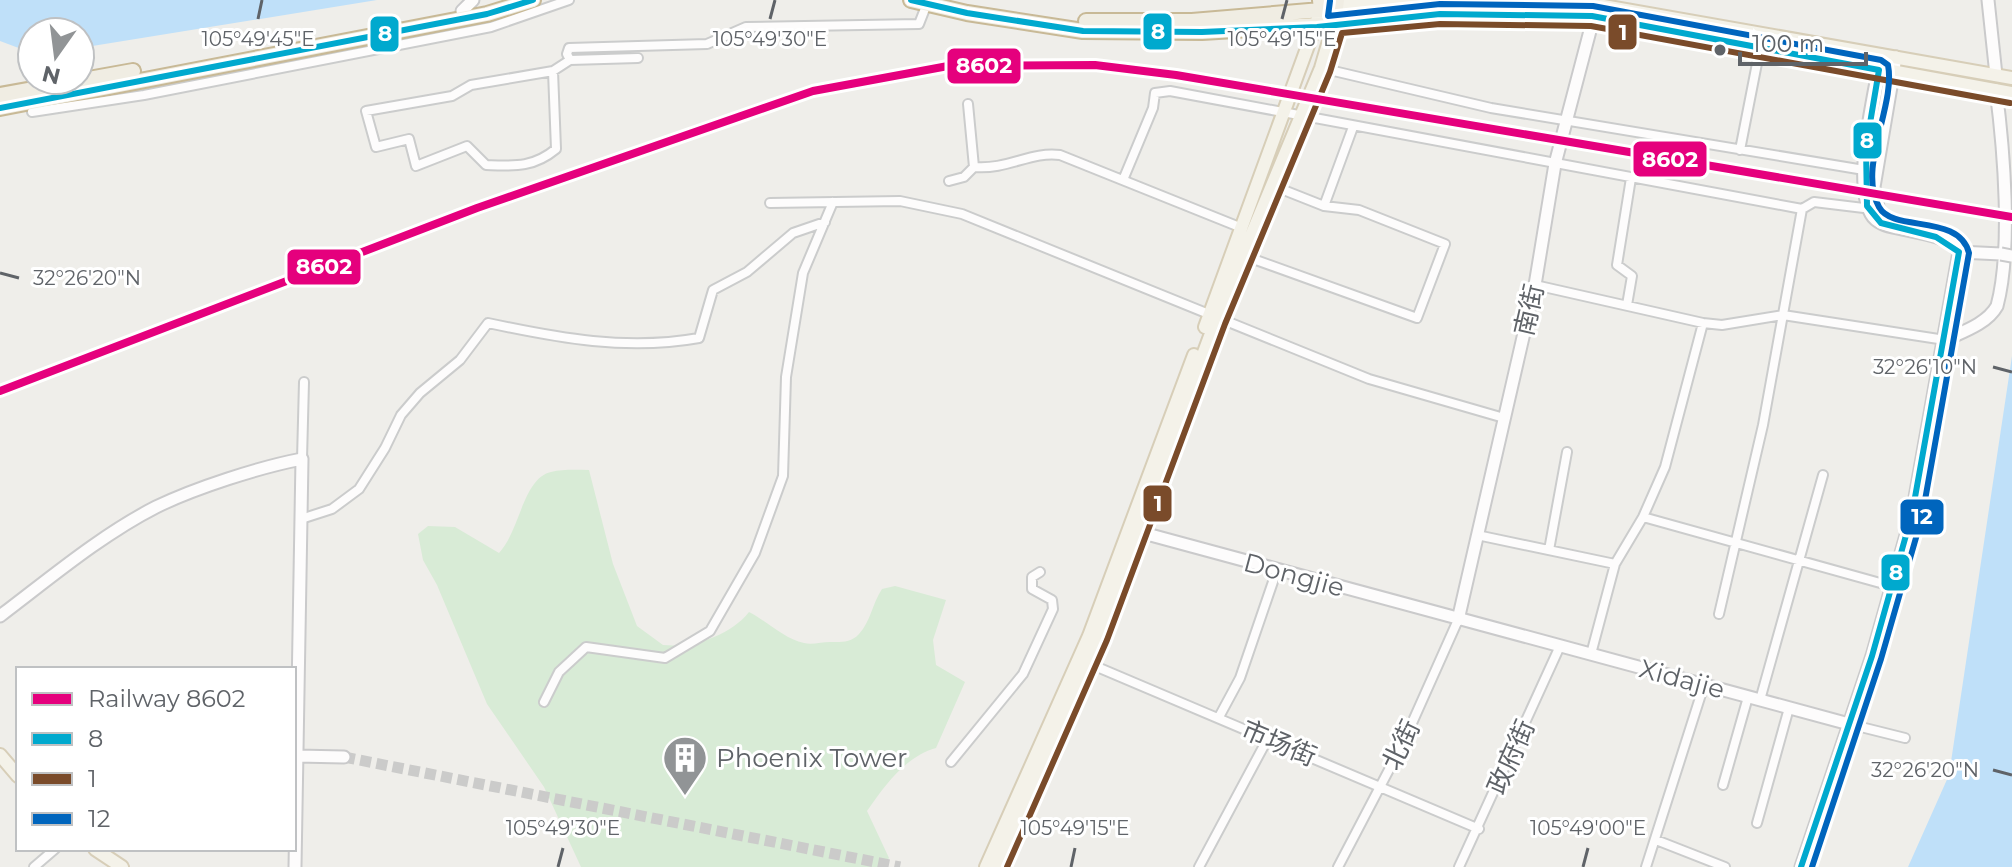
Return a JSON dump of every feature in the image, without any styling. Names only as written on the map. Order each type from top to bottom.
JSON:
[{"type":"highway","points":[[0,108],[443,18],[502,0]]},
{"type":"highway","points":[[0,95],[443,18],[487,14],[533,0]]},
{"type":"highway","points":[[911,0],[1083,31],[1202,32],[1334,24],[1337,3]]},
{"type":"highway","points":[[952,0],[1083,22],[1192,21],[1321,5]]},
{"type":"main road","points":[[996,867],[1135,531],[1317,27],[1321,5],[1523,0],[1596,7],[2012,78]]},
{"type":"main road","points":[[1212,318],[1321,68],[1334,24],[1440,14],[1596,7],[1760,48],[2012,93]]},
{"type":"main road","points":[[986,867],[1083,660]]},
{"type":"main road","points":[[0,755],[16,774]]},
{"type":"main road","points":[[98,851],[122,867]]},
{"type":"street","points":[[462,11],[473,0]]},
{"type":"street","points":[[32,112],[144,95],[491,27],[569,0]]},
{"type":"street","points":[[1988,0],[1996,75]]},
{"type":"street","points":[[570,60],[567,54],[569,48],[707,44],[746,27],[919,24],[927,2]]},
{"type":"street","name":"南街","points":[[1458,620],[1535,285],[1555,164],[1596,7]]},
{"type":"street","points":[[1740,150],[1760,48]]},
{"type":"street","points":[[1873,209],[1864,196],[1864,170],[1881,55]]},
{"type":"street","points":[[1801,867],[1849,724],[1912,514],[1959,252],[1951,241],[1884,225],[1872,217],[1874,187],[1896,57]]},
{"type":"street","points":[[553,71],[556,149],[539,163],[520,167],[486,165],[467,146],[416,166],[409,139],[376,147],[366,111],[452,96],[471,85],[553,71],[570,60],[638,58]]},
{"type":"street","points":[[1321,68],[1491,108],[1864,170]]},
{"type":"street","points":[[1535,285],[1703,323],[1722,325],[1783,315],[1945,340],[1977,325],[1996,308],[2008,272],[2011,195],[1996,90]]},
{"type":"street","points":[[1123,180],[1153,108],[1155,93],[1185,92],[1299,117],[1802,209],[1814,202],[1873,209]]},
{"type":"street","points":[[968,104],[974,167]]},
{"type":"street","points":[[1324,206],[1353,127]]},
{"type":"street","points":[[949,181],[964,177],[974,167],[1010,166],[1053,154],[1242,228]]},
{"type":"street","points":[[1627,305],[1632,276],[1617,265],[1631,178]]},
{"type":"street","points":[[1242,255],[1417,318],[1445,244],[1359,210],[1324,206],[1271,185]]},
{"type":"street","points":[[770,203],[900,201],[962,214],[1212,318],[1369,379],[1504,418]]},
{"type":"street","points":[[544,702],[559,672],[586,647],[665,658],[710,631],[755,553],[783,476],[786,377],[803,273],[833,202]]},
{"type":"street","points":[[1719,614],[1783,315],[1802,209]]},
{"type":"street","points":[[301,519],[332,509],[359,489],[401,415],[420,393],[460,360],[488,323],[576,341],[664,344],[699,338],[713,290],[747,272],[793,233],[825,222]]},
{"type":"street","points":[[1959,252],[2007,255]]},
{"type":"street","points":[[1591,654],[1615,564],[1643,517],[1665,467],[1703,323]]},
{"type":"street","points":[[296,716],[304,382]]},
{"type":"street","points":[[1549,550],[1567,452]]},
{"type":"street","points":[[0,616],[72,562],[157,507],[275,465],[302,459]]},
{"type":"street","points":[[1723,785],[1799,561],[1823,475]]},
{"type":"street","points":[[1643,517],[1891,586]]},
{"type":"street","name":"Dongjie","points":[[1135,531],[1458,620]]},
{"type":"street","points":[[1477,535],[1615,564]]},
{"type":"street","points":[[1219,717],[1240,678],[1277,570]]},
{"type":"street","points":[[951,762],[1023,674],[1053,609],[1052,600],[1032,589],[1032,577],[1040,572]]},
{"type":"street","name":"Xidajie","points":[[1458,620],[1905,738]]},
{"type":"street","name":"北街","points":[[1338,867],[1381,786],[1458,620]]},
{"type":"street","name":"政府街","points":[[1459,867],[1560,646]]},
{"type":"street","name":"市场街","points":[[1083,660],[1479,829]]},
{"type":"street","points":[[1646,867],[1704,685]]},
{"type":"street","points":[[1757,823],[1789,708]]},
{"type":"street","points":[[1199,867],[1268,738]]},
{"type":"street","points":[[296,756],[344,757]]},
{"type":"street","points":[[1656,840],[1725,867]]},
{"type":"street","points":[[34,867],[53,851]]},
{"type":"green space","points":[[560,470],[589,470],[613,564],[637,626],[663,645],[710,639],[732,628],[749,612],[797,641],[810,644],[846,641],[856,637],[863,629],[882,589],[895,586],[946,600],[933,640],[936,665],[965,682],[936,748],[906,765],[867,811],[889,858],[881,867],[581,867],[544,787],[487,704],[437,585],[423,560],[418,534],[428,526],[455,527],[499,553],[512,532],[528,494],[542,476]]},
{"type":"water","points":[[0,0],[377,0],[96,45],[96,16],[16,16],[16,47],[0,41]]},
{"type":"water","points":[[2012,356],[2012,867],[1908,867],[1949,775]]},
{"type":"tunnel","points":[[344,757],[900,867]]},
{"type":"rail line","name":"8602","points":[[0,391],[477,208],[813,91],[948,66],[1095,65],[1176,75],[2012,217]]},
{"type":"transit line","name":"8","points":[[0,108],[487,14],[533,0]]},
{"type":"transit line","name":"8","points":[[911,0],[967,13],[1083,31],[1202,32],[1317,27],[1440,14],[1592,16],[1879,70],[1866,147],[1867,206],[1881,223],[1936,237],[1959,252],[1912,514],[1872,656],[1801,867]]},
{"type":"transit line","name":"12","points":[[1330,1],[1328,16],[1440,4],[1593,6],[1881,60],[1888,65],[1887,99],[1872,174],[1873,191],[1879,207],[1886,215],[1898,220],[1953,233],[1963,241],[1969,253],[1922,517],[1881,659],[1812,867]]},
{"type":"transit line","name":"1","points":[[1007,867],[1107,640],[1225,324],[1330,72],[1342,33],[1440,24],[1591,26],[2010,103]]},
{"type":"place","name":"Phoenix Tower","points":[[685,797]]}]
